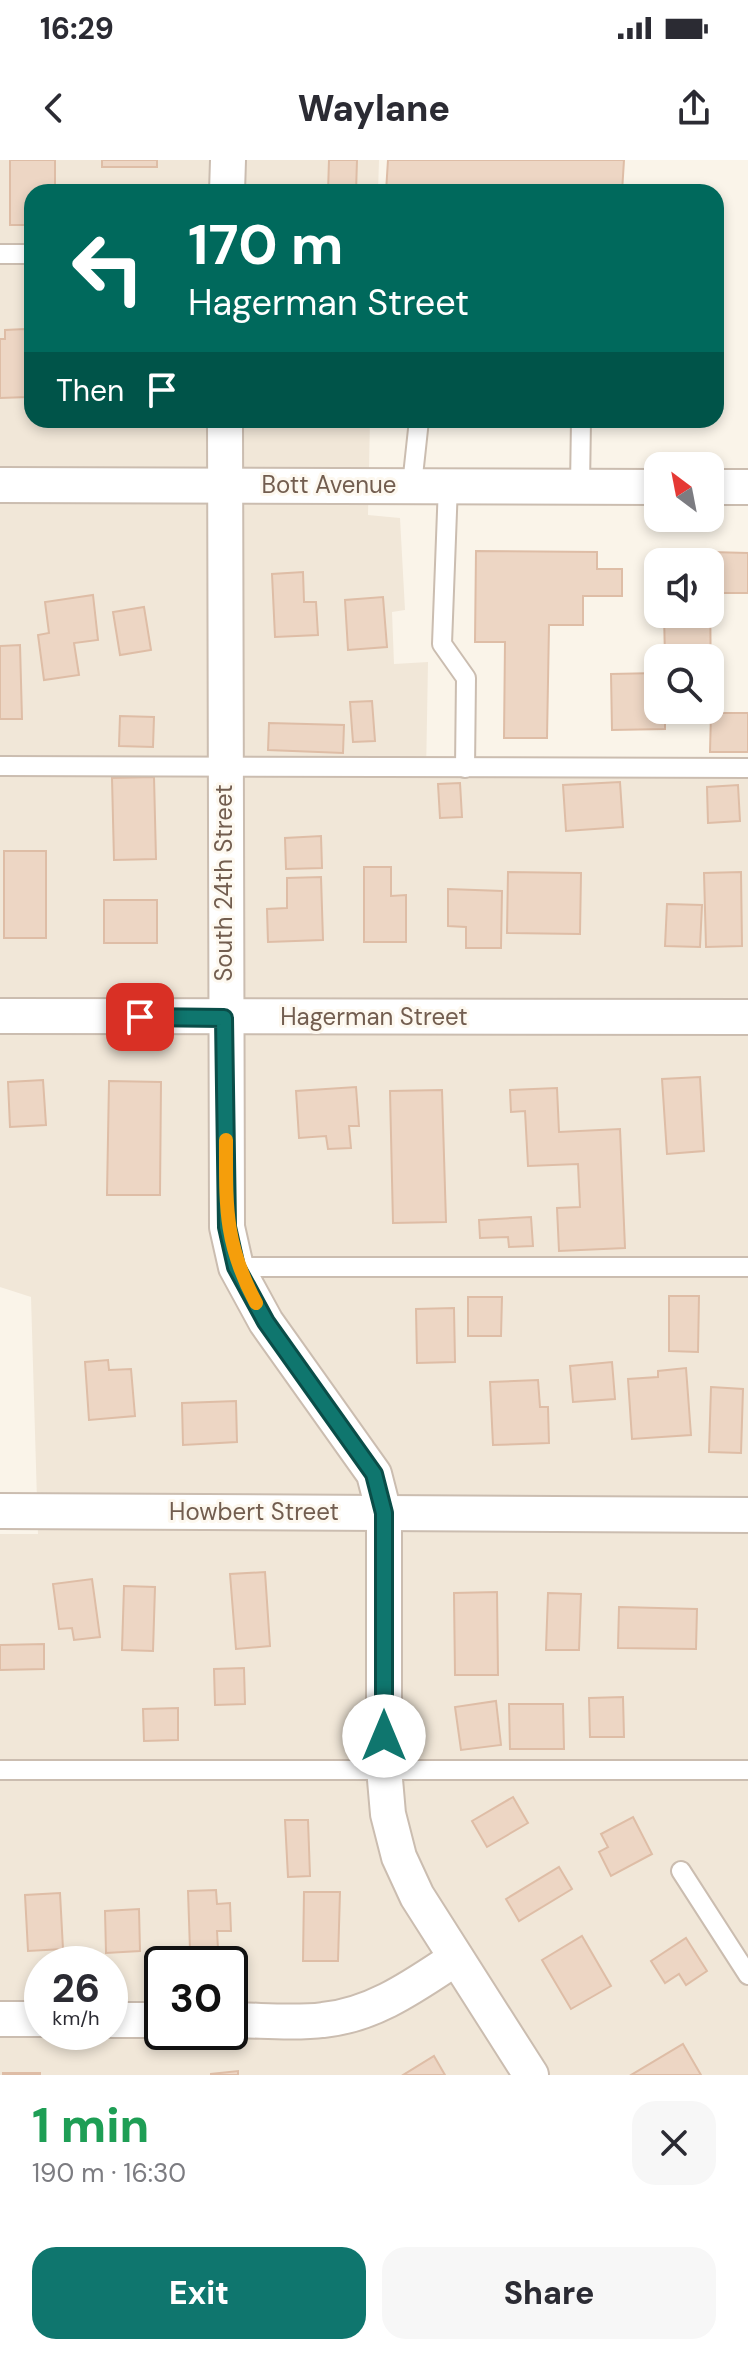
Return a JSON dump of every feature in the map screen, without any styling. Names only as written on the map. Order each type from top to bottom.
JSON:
[{"type":"street","points":[[227,184],[228,160]]},
{"type":"street","name":"South 24th Street","points":[[225,428],[224,1018],[227,1227],[236,1267],[266,1322],[374,1474],[384,1513],[384,1768],[388,1814],[399,1857],[417,1896],[531,2075]]},
{"type":"street","name":"Bott Avenue","points":[[0,485],[644,487]]},
{"type":"street","points":[[724,487],[748,487]]},
{"type":"street","name":"Hagerman Street","points":[[0,1016],[748,1017]]},
{"type":"street","name":"Howbert Street","points":[[0,1511],[748,1515]]},
{"type":"street","points":[[248,2020],[324,2020],[359,2011],[393,1999],[456,1958]]},
{"type":"street","points":[[0,2019],[24,2019]]},
{"type":"lane","points":[[0,254],[24,254]]},
{"type":"lane","points":[[412,485],[418,428]]},
{"type":"lane","points":[[580,486],[581,428]]},
{"type":"lane","points":[[448,485],[442,644],[466,678],[465,768]]},
{"type":"lane","points":[[0,766],[748,768]]},
{"type":"lane","points":[[236,1267],[748,1267]]},
{"type":"lane","points":[[0,1770],[748,1770]]},
{"type":"lane","points":[[681,1871],[748,1975]]},
{"type":"shaded area","points":[[0,160],[379,160],[378,184],[24,184],[24,428],[370,428],[368,515],[400,518],[405,610],[392,612],[394,664],[428,662],[426,775],[748,777],[748,2075],[0,2075],[0,1534],[38,1534],[31,1297],[0,1287]]},
{"type":"building","points":[[10,160],[55,160],[55,184],[24,184],[24,225],[10,225]]},
{"type":"building","points":[[102,160],[157,160],[157,167],[102,167]]},
{"type":"building","points":[[329,160],[357,160],[356,184],[328,184]]},
{"type":"building","points":[[388,160],[624,160],[622,184],[386,184]]},
{"type":"building","points":[[24,329],[24,397],[0,398],[0,339],[5,339],[5,330]]},
{"type":"building","points":[[476,551],[597,552],[597,569],[622,569],[622,596],[583,596],[583,625],[549,625],[547,738],[504,738],[505,642],[475,642]]},
{"type":"building","points":[[724,552],[748,553],[748,593],[724,593]]},
{"type":"building","points":[[303,572],[304,602],[316,602],[318,635],[275,637],[272,574]]},
{"type":"building","points":[[93,595],[98,640],[74,643],[79,675],[44,680],[38,635],[49,633],[45,602]]},
{"type":"building","points":[[383,597],[387,647],[348,650],[345,600]]},
{"type":"building","points":[[144,607],[151,650],[120,655],[113,612]]},
{"type":"building","points":[[664,628],[710,628],[711,644],[665,644]]},
{"type":"building","points":[[20,645],[22,719],[0,719],[0,646]]},
{"type":"building","points":[[644,673],[644,724],[665,724],[665,729],[612,730],[611,674]]},
{"type":"building","points":[[372,701],[375,741],[353,742],[350,702]]},
{"type":"building","points":[[724,713],[748,713],[748,752],[710,752],[711,724],[724,724]]},
{"type":"building","points":[[120,716],[154,717],[153,747],[119,746]]},
{"type":"building","points":[[269,723],[344,725],[343,753],[268,750]]},
{"type":"building","points":[[154,777],[156,859],[114,860],[112,778]]},
{"type":"building","points":[[620,782],[623,827],[566,831],[563,785]]},
{"type":"building","points":[[460,783],[462,817],[440,818],[438,784]]},
{"type":"building","points":[[738,785],[740,821],[708,823],[707,787]]},
{"type":"building","points":[[321,836],[322,868],[286,869],[285,838]]},
{"type":"building","points":[[4,851],[46,851],[46,938],[4,938]]},
{"type":"building","points":[[364,867],[391,867],[391,896],[406,895],[406,942],[364,942]]},
{"type":"building","points":[[508,872],[581,873],[580,934],[507,933]]},
{"type":"building","points":[[741,872],[742,946],[706,947],[704,873]]},
{"type":"building","points":[[321,877],[323,940],[268,942],[267,909],[287,908],[287,878]]},
{"type":"building","points":[[448,889],[502,891],[501,948],[466,948],[466,927],[448,926]]},
{"type":"building","points":[[104,900],[157,900],[157,943],[104,943]]},
{"type":"building","points":[[667,904],[702,905],[700,947],[665,946]]},
{"type":"building","points":[[700,1077],[704,1151],[667,1154],[662,1079]]},
{"type":"building","points":[[43,1080],[46,1125],[10,1127],[8,1082]]},
{"type":"building","points":[[109,1081],[161,1082],[160,1195],[107,1195]]},
{"type":"building","points":[[356,1087],[359,1126],[349,1126],[351,1148],[328,1149],[326,1136],[299,1138],[296,1091]]},
{"type":"building","points":[[557,1088],[559,1132],[620,1129],[625,1248],[559,1251],[557,1208],[580,1207],[578,1164],[528,1166],[525,1111],[511,1112],[510,1090]]},
{"type":"building","points":[[442,1090],[446,1222],[393,1223],[390,1091]]},
{"type":"building","points":[[531,1217],[533,1246],[509,1247],[508,1237],[480,1238],[479,1220]]},
{"type":"building","points":[[669,1296],[699,1296],[698,1352],[669,1351]]},
{"type":"building","points":[[468,1297],[502,1297],[501,1336],[468,1336]]},
{"type":"building","points":[[454,1308],[455,1362],[417,1363],[416,1309]]},
{"type":"building","points":[[108,1360],[109,1370],[131,1369],[135,1416],[89,1420],[85,1362]]},
{"type":"building","points":[[612,1362],[615,1399],[573,1402],[570,1366]]},
{"type":"building","points":[[686,1368],[691,1435],[632,1439],[628,1379],[658,1377],[658,1371]]},
{"type":"building","points":[[538,1380],[540,1407],[548,1407],[549,1443],[493,1445],[490,1382]]},
{"type":"building","points":[[711,1387],[743,1389],[741,1453],[709,1452]]},
{"type":"building","points":[[236,1401],[237,1442],[183,1445],[182,1403]]},
{"type":"building","points":[[265,1572],[270,1646],[236,1649],[230,1574]]},
{"type":"building","points":[[92,1579],[100,1637],[74,1640],[72,1628],[59,1629],[53,1584]]},
{"type":"building","points":[[124,1586],[155,1587],[153,1651],[122,1650]]},
{"type":"building","points":[[497,1592],[498,1675],[455,1675],[454,1593]]},
{"type":"building","points":[[548,1593],[581,1594],[579,1650],[546,1650]]},
{"type":"building","points":[[619,1607],[697,1609],[696,1649],[618,1648]]},
{"type":"building","points":[[44,1644],[44,1669],[0,1670],[0,1645]]},
{"type":"building","points":[[244,1668],[245,1704],[215,1705],[214,1669]]},
{"type":"building","points":[[623,1697],[624,1737],[590,1737],[589,1698]]},
{"type":"building","points":[[496,1701],[501,1745],[461,1750],[455,1707]]},
{"type":"building","points":[[509,1704],[563,1704],[564,1749],[510,1749]]},
{"type":"building","points":[[178,1708],[178,1740],[144,1741],[143,1709]]},
{"type":"building","points":[[513,1797],[528,1823],[487,1847],[472,1821]]},
{"type":"building","points":[[633,1817],[652,1854],[611,1876],[599,1852],[608,1847],[601,1834]]},
{"type":"building","points":[[285,1820],[308,1820],[310,1876],[288,1877]]},
{"type":"building","points":[[559,1867],[572,1889],[519,1921],[506,1899]]},
{"type":"building","points":[[216,1890],[217,1904],[230,1903],[231,1931],[217,1931],[218,1946],[190,1946],[188,1891]]},
{"type":"building","points":[[304,1892],[340,1892],[338,1961],[303,1961]]},
{"type":"building","points":[[60,1893],[63,1946],[28,1946],[25,1895]]},
{"type":"building","points":[[139,1909],[140,1951],[128,1952],[128,1946],[106,1946],[105,1911]]},
{"type":"building","points":[[582,1936],[611,1986],[571,2009],[542,1960]]},
{"type":"building","points":[[686,1938],[707,1971],[686,1985],[679,1974],[665,1983],[651,1961]]},
{"type":"building","points":[[683,2044],[701,2075],[631,2075]]},
{"type":"building","points":[[434,2056],[445,2075],[403,2075]]},
{"type":"building","points":[[238,2071],[238,2075],[211,2075],[211,2074]]},
{"type":"building","points":[[40,2073],[40,2075],[3,2075]]},
{"type":"slow traffic","points":[[226,1140],[227,1227],[236,1267],[256,1303]]},
{"type":"route","points":[[140,1017],[224,1018],[227,1227],[236,1267],[266,1322],[374,1474],[384,1513],[384,1736]]}]
